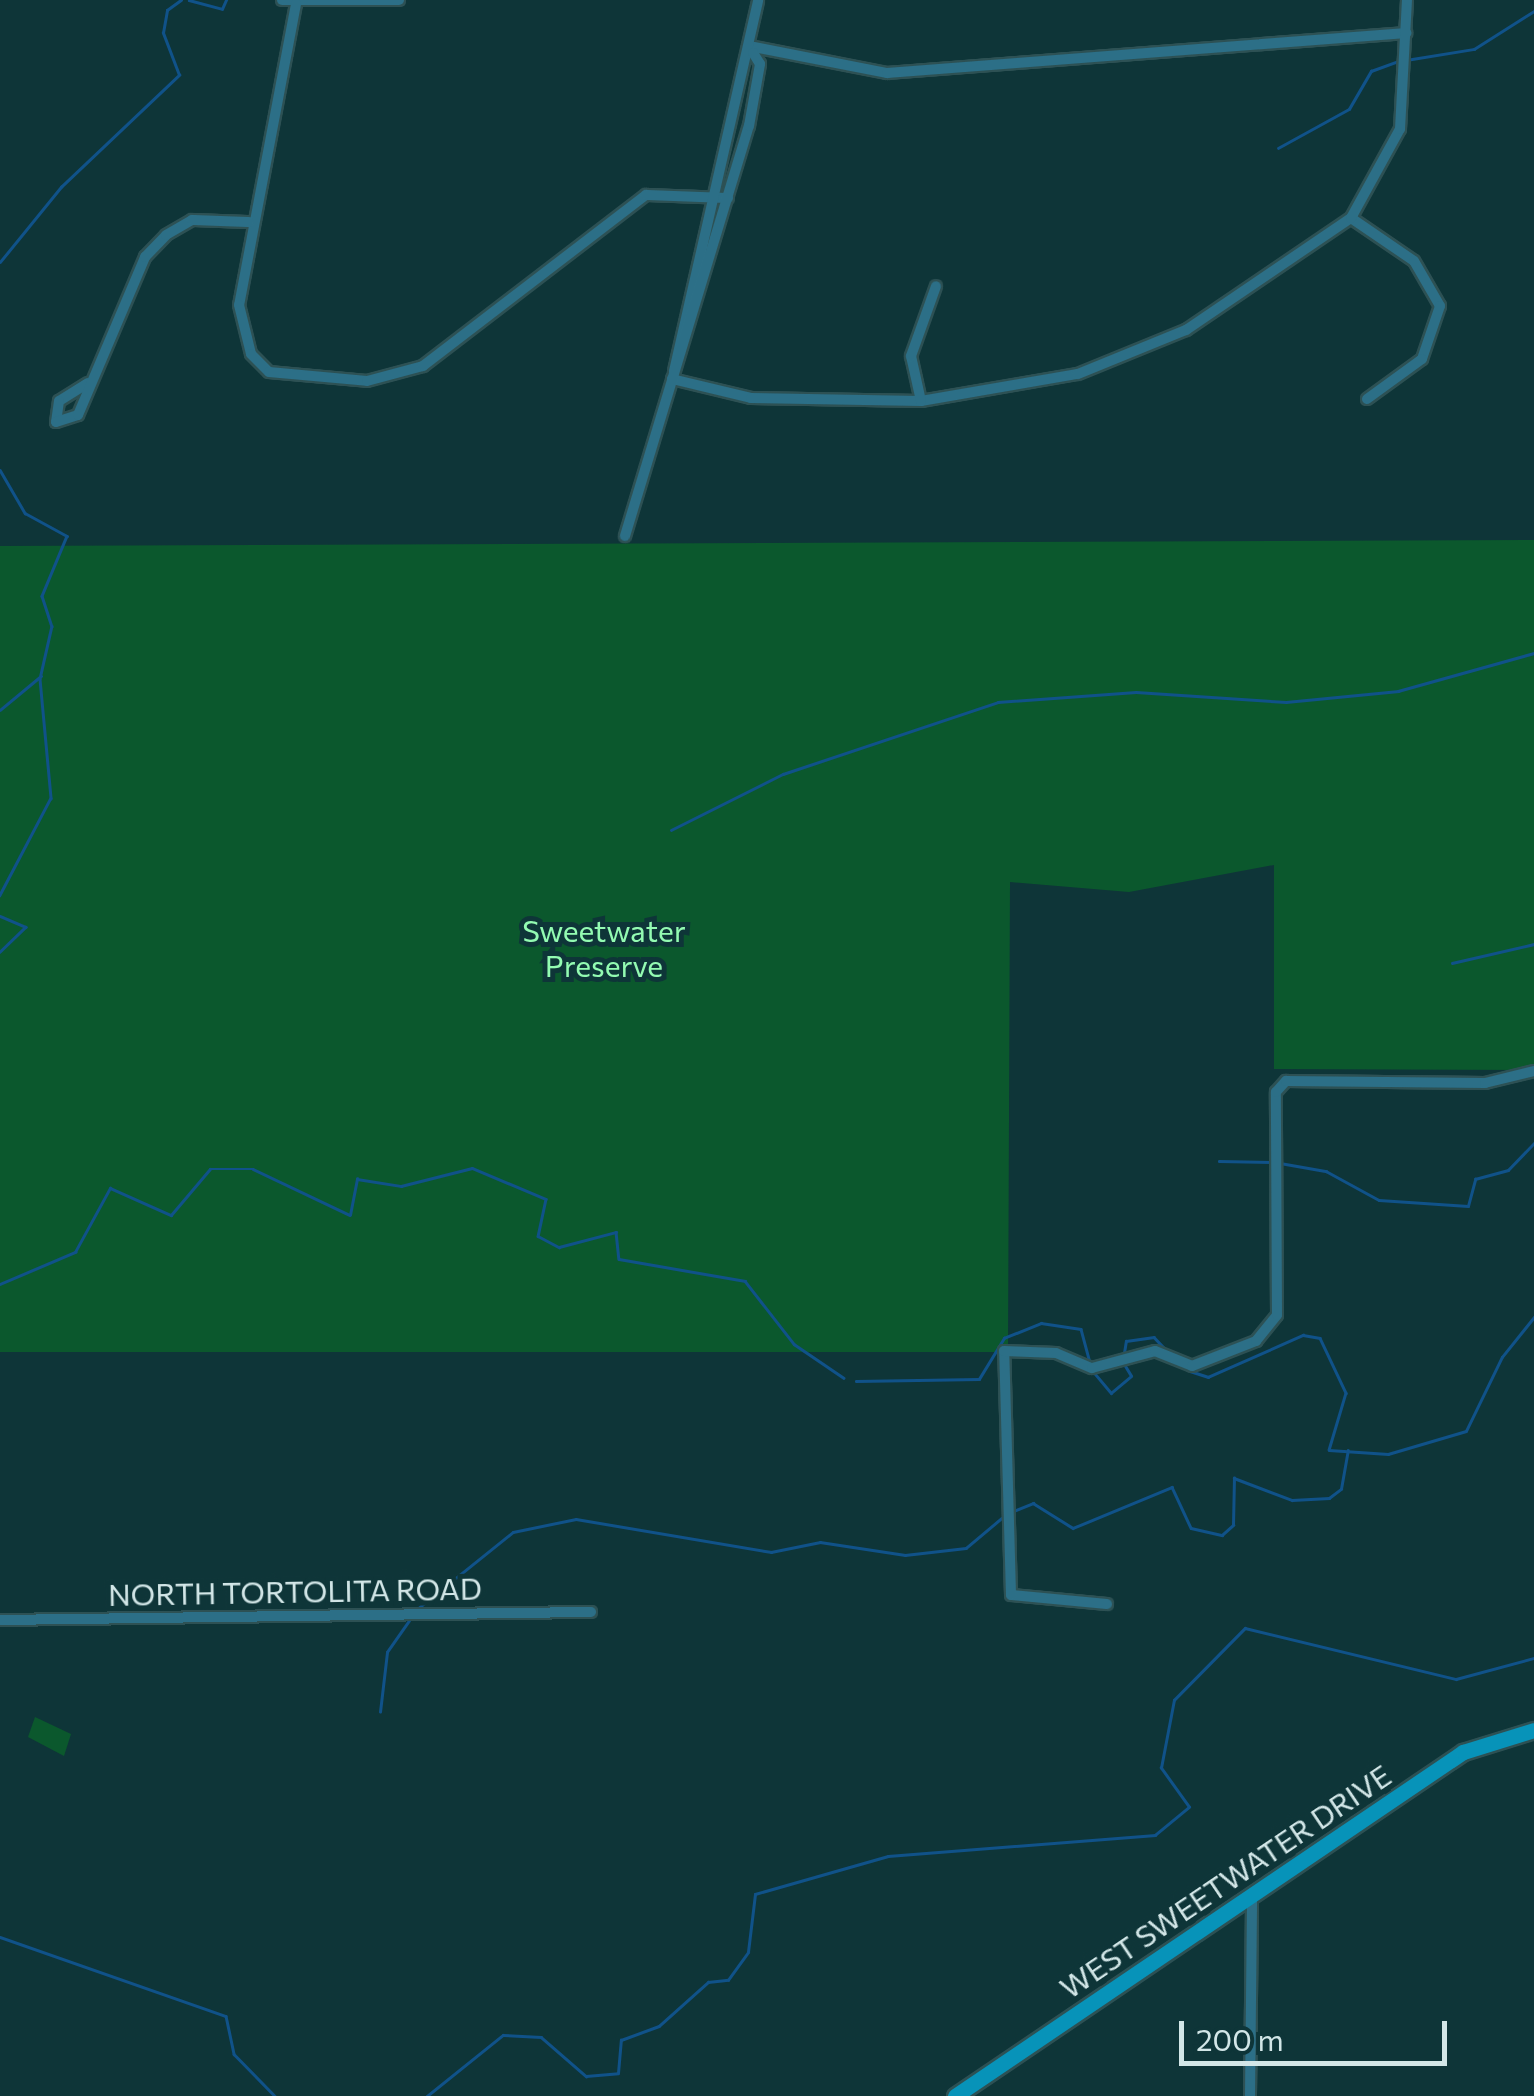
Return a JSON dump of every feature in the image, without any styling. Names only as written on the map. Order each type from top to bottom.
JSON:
[{"type":"street","points":[[282,0],[296,4],[399,0]]},
{"type":"street","points":[[673,375],[714,195],[753,50],[758,0]]},
{"type":"street","points":[[673,375],[751,398],[921,402],[1012,391],[1145,350],[1350,218],[1400,128],[1407,0]]},
{"type":"street","points":[[296,4],[248,222],[239,305],[251,354],[298,380],[367,381],[454,350],[646,195],[728,198]]},
{"type":"street","points":[[753,50],[888,73],[1406,32]]},
{"type":"street","points":[[625,536],[728,198],[760,64],[753,50]]},
{"type":"street","points":[[1350,218],[1414,261],[1440,306],[1422,359],[1367,398]]},
{"type":"street","points":[[88,383],[145,257],[166,234],[192,220],[248,222]]},
{"type":"street","points":[[921,402],[911,356],[936,286]]},
{"type":"street","points":[[1106,1604],[1018,1601],[1010,1584],[1004,1351],[1056,1353],[1092,1368],[1155,1351],[1192,1366],[1256,1341],[1277,1315],[1276,1092],[1286,1080],[1485,1083],[1534,1071]]},
{"type":"street","name":"NORTH TORTOLITA ROAD","points":[[0,1620],[591,1612]]},
{"type":"street","name":"WEST SWEETWATER DRIVE","points":[[954,2096],[1463,1752],[1534,1730]]},
{"type":"street","points":[[1250,2096],[1252,1898]]},
{"type":"green space","name":"Sweetwater Preserve","points":[[1534,540],[1534,1070],[1274,1069],[1274,865],[1129,892],[1010,882],[1008,1352],[0,1352],[0,546]]},
{"type":"green space","points":[[35,1717],[71,1734],[64,1756],[28,1737]]},
{"type":"waterway","points":[[0,262],[61,187],[179,75],[163,33],[167,10],[181,0]]},
{"type":"waterway","points":[[189,0],[222,9],[226,0]]},
{"type":"waterway","points":[[1406,60],[1474,49],[1534,11]]},
{"type":"waterway","points":[[1278,148],[1349,109],[1371,71],[1398,61]]},
{"type":"waterway","points":[[0,470],[25,513],[67,536],[42,596],[52,626],[40,679],[51,798],[0,895]]},
{"type":"waterway","points":[[671,830],[783,774],[998,702],[1136,692],[1286,702],[1398,691],[1534,653]]},
{"type":"waterway","points":[[0,710],[41,676]]},
{"type":"waterway","points":[[0,916],[26,927],[0,952]]},
{"type":"waterway","points":[[1452,963],[1534,944]]},
{"type":"waterway","points":[[1280,1163],[1326,1171],[1379,1200],[1468,1206],[1475,1179],[1508,1170],[1534,1143]]},
{"type":"waterway","points":[[1219,1161],[1272,1162]]},
{"type":"waterway","points":[[0,1284],[75,1252],[110,1188],[171,1215],[210,1169],[253,1169],[350,1215],[357,1179],[401,1186],[472,1168],[546,1199],[538,1236],[559,1247],[616,1232],[619,1259],[745,1281],[794,1344],[844,1378]]},
{"type":"waterway","points":[[1190,1371],[1208,1377],[1303,1335],[1320,1338],[1346,1393],[1329,1450],[1388,1454],[1466,1431],[1502,1357],[1534,1317]]},
{"type":"waterway","points":[[856,1381],[979,1379],[1004,1338],[1041,1323],[1081,1329],[1090,1363]]},
{"type":"waterway","points":[[1124,1353],[1126,1341],[1154,1337],[1168,1352]]},
{"type":"waterway","points":[[1092,1370],[1111,1393],[1131,1376],[1125,1366]]},
{"type":"waterway","points":[[1011,1512],[1033,1503],[1073,1528],[1172,1487],[1191,1528],[1222,1535],[1233,1525],[1234,1478],[1292,1500],[1329,1498],[1341,1489],[1348,1451]]},
{"type":"waterway","points":[[416,1610],[513,1532],[576,1519],[771,1552],[820,1542],[905,1555],[966,1548],[1004,1516]]},
{"type":"waterway","points":[[380,1712],[387,1652],[409,1621]]},
{"type":"waterway","points":[[427,2096],[503,2035],[541,2037],[586,2076],[618,2073],[621,2040],[659,2026],[708,1982],[728,1980],[748,1952],[755,1894],[888,1856],[1155,1835],[1189,1807],[1161,1768],[1174,1700],[1245,1628],[1456,1679],[1534,1658]]},
{"type":"waterway","points":[[0,1937],[226,2016],[234,2054],[275,2096]]}]
